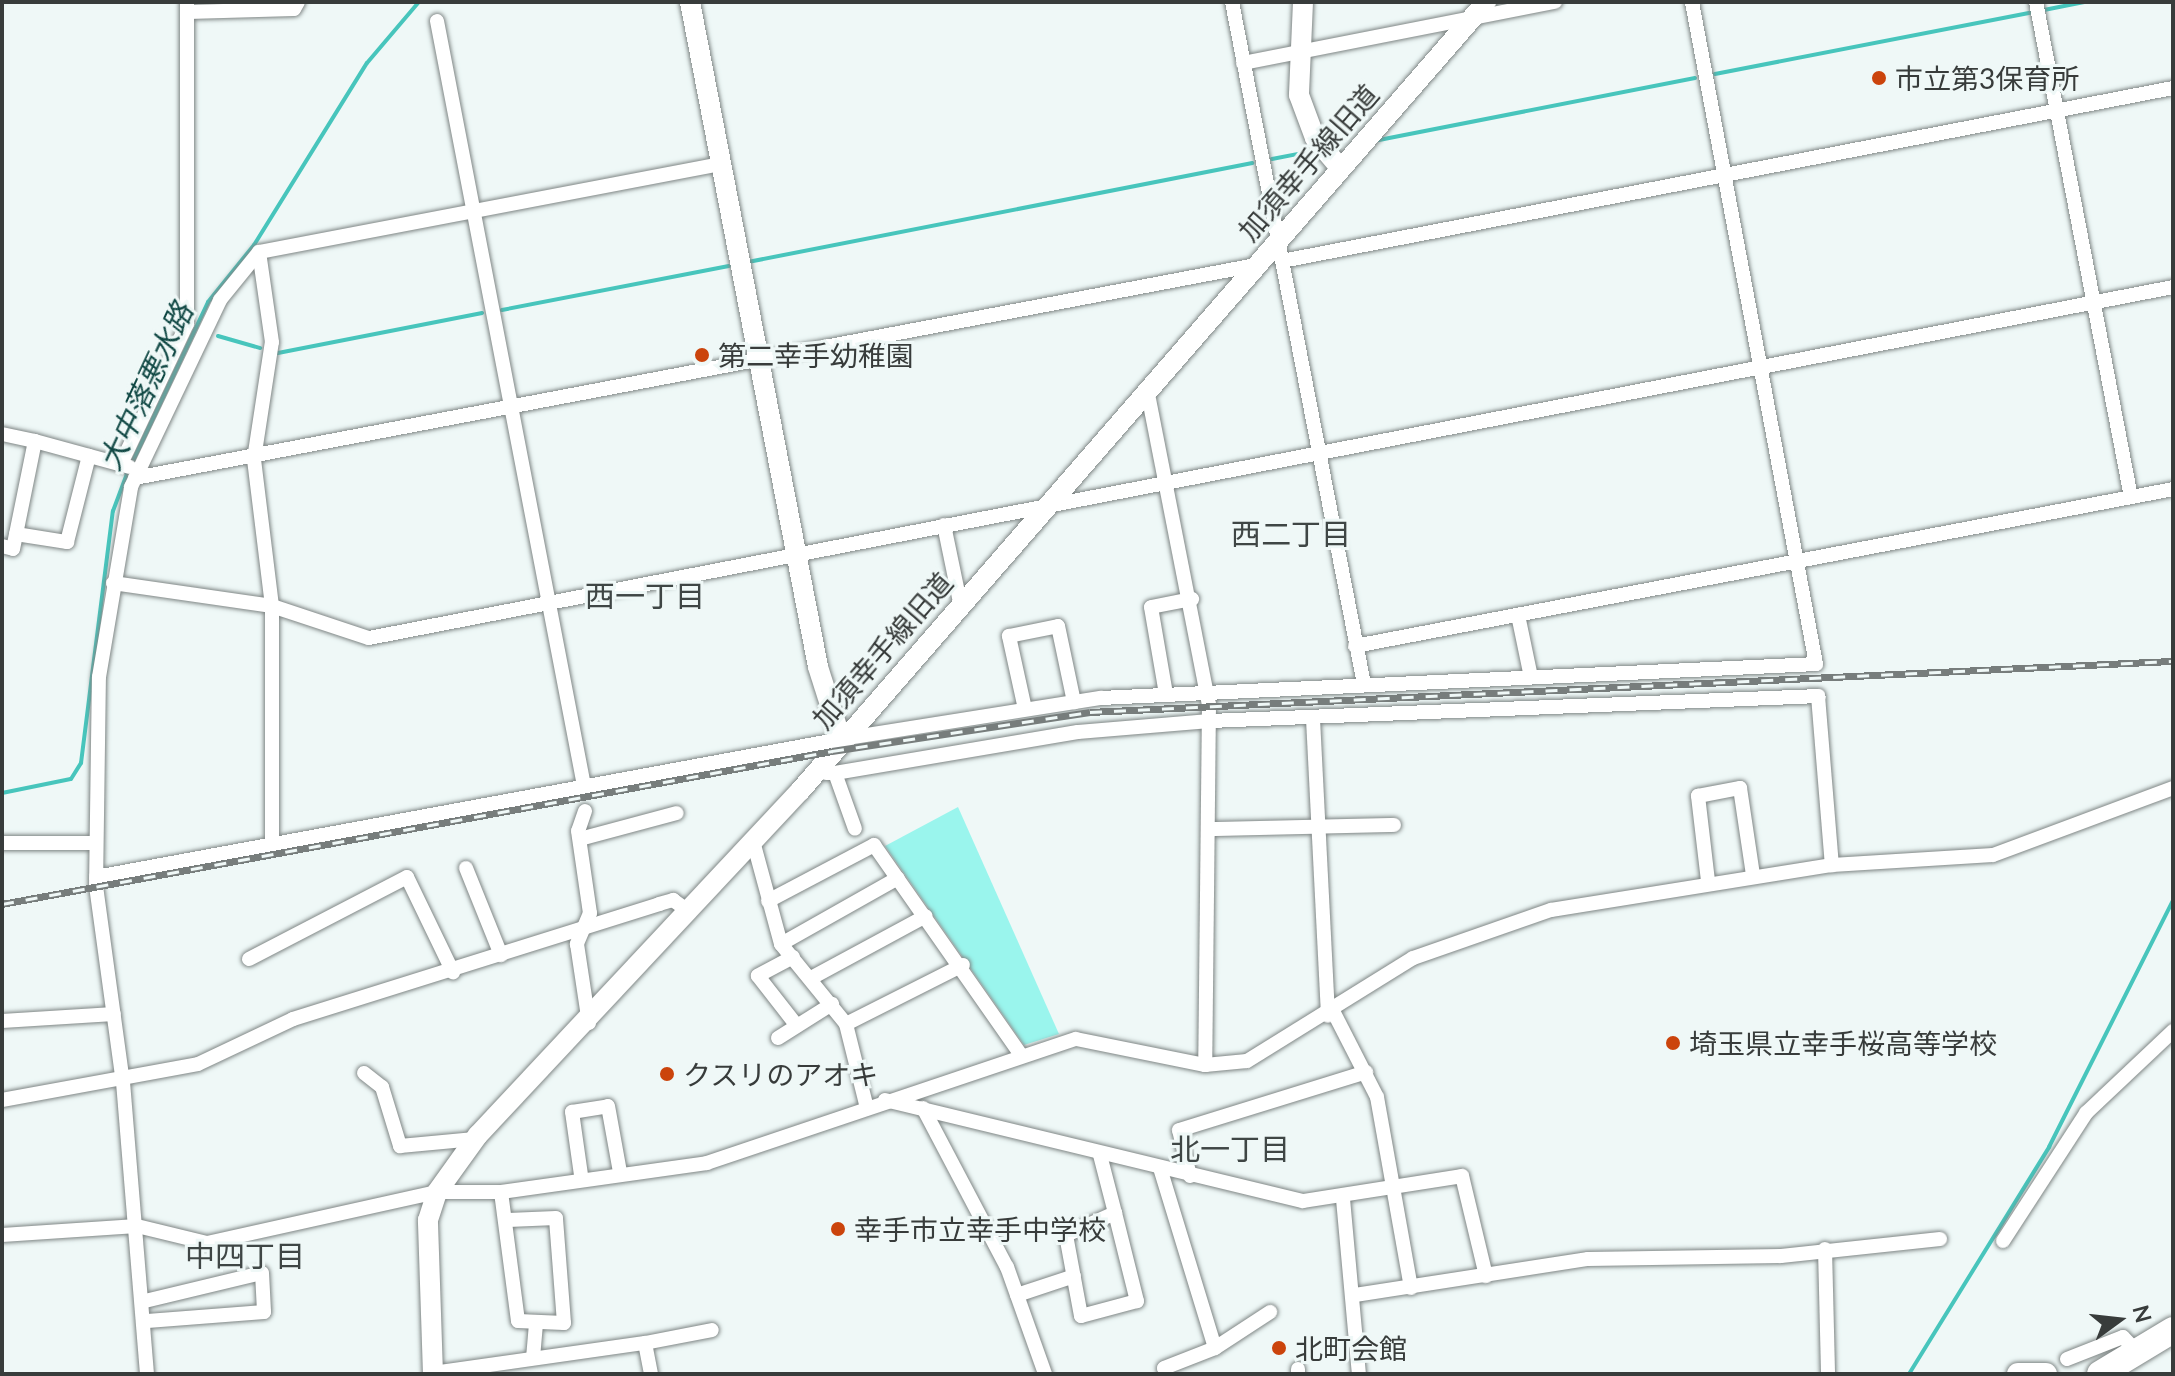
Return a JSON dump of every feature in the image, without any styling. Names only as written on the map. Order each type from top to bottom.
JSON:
[{"type":"highway","points":[[2100,1374],[2173,1330]]},
{"type":"main road","points":[[2018,1374],[2046,1374]]},
{"type":"street","points":[[147,1374],[147,1321],[123,1083],[96,877],[93,752],[130,469],[187,324],[182,92],[188,7],[294,9],[298,2]]},
{"type":"street","points":[[690,2],[818,667],[841,739]]},
{"type":"street","points":[[1232,2],[1364,684]]},
{"type":"street","points":[[1303,2],[1298,54],[1304,112],[1339,167]]},
{"type":"street","name":"加須幸手線旧道","points":[[433,1373],[426,1270],[437,1192],[475,1139],[589,1023],[753,841],[826,773],[841,739],[1486,2]]},
{"type":"street","points":[[1243,63],[1555,2]]},
{"type":"street","points":[[96,877],[841,739],[1074,702],[1208,691],[1816,664],[1801,562],[1692,2]]},
{"type":"street","points":[[2036,2],[2131,497]]},
{"type":"street","points":[[437,21],[584,786]]},
{"type":"street","points":[[1282,261],[2173,88]]},
{"type":"street","points":[[130,469],[220,300],[259,252],[720,164]]},
{"type":"street","points":[[259,252],[272,342],[254,459],[272,606],[272,844]]},
{"type":"street","points":[[2,434],[130,469],[254,459],[1256,265]]},
{"type":"street","points":[[113,583],[272,606],[369,638],[2173,287]]},
{"type":"street","points":[[1147,389],[1192,599],[1208,691],[1212,829],[1205,1065]]},
{"type":"street","points":[[2,546],[13,549],[35,441]]},
{"type":"street","points":[[16,534],[67,542],[89,456]]},
{"type":"street","points":[[1355,646],[2173,489]]},
{"type":"street","points":[[944,525],[960,602]]},
{"type":"street","points":[[1166,694],[1151,607],[1192,599]]},
{"type":"street","points":[[1518,615],[1531,677]]},
{"type":"street","points":[[1025,709],[1009,636],[1058,626],[1074,702]]},
{"type":"street","points":[[855,829],[826,773],[1078,732],[1210,721],[1818,696],[1832,865]]},
{"type":"street","points":[[1313,719],[1316,828],[1331,1015],[1366,1072],[1395,1189],[1411,1288]]},
{"type":"street","points":[[1708,881],[1698,796],[1740,788],[1753,875]]},
{"type":"street","points":[[2,1235],[137,1226],[207,1243],[437,1192],[501,1192],[581,1175],[707,1163],[866,1104],[1076,1039],[1205,1065],[1247,1061],[1331,1015],[1431,949],[1551,910],[1708,881],[1832,865],[1993,855],[2173,788]]},
{"type":"street","points":[[585,811],[580,839],[590,900],[578,933],[589,1023]]},
{"type":"street","points":[[580,839],[677,813]]},
{"type":"street","points":[[1212,829],[1394,825]]},
{"type":"street","points":[[753,841],[781,944],[813,977],[846,1024],[866,1104]]},
{"type":"street","points":[[2,843],[95,843]]},
{"type":"street","points":[[768,901],[874,845],[963,965],[1021,1055]]},
{"type":"street","points":[[466,868],[501,955]]},
{"type":"street","points":[[249,959],[407,877],[453,972]]},
{"type":"street","points":[[781,944],[898,878]]},
{"type":"street","points":[[2,1100],[123,1083],[198,1064],[293,1019],[578,933],[673,900],[688,911]]},
{"type":"street","points":[[813,977],[926,916]]},
{"type":"street","points":[[793,957],[758,976],[797,1026]]},
{"type":"street","points":[[846,1024],[963,965]]},
{"type":"street","points":[[778,1038],[832,1004]]},
{"type":"street","points":[[2,1021],[114,1014]]},
{"type":"street","points":[[2003,1241],[2086,1113],[2173,1031]]},
{"type":"street","points":[[1190,1176],[1179,1130],[1366,1072]]},
{"type":"street","points":[[364,1073],[382,1087],[400,1146],[475,1139]]},
{"type":"street","points":[[885,1100],[1100,1155],[1303,1201],[1343,1199],[1462,1176],[1486,1276]]},
{"type":"street","points":[[581,1175],[572,1112],[608,1106],[620,1172]]},
{"type":"street","points":[[923,1108],[1017,1295],[1045,1374]]},
{"type":"street","points":[[1100,1155],[1115,1213],[1137,1301],[1081,1316],[1066,1235],[1115,1213]]},
{"type":"street","points":[[1160,1168],[1215,1348]]},
{"type":"street","points":[[501,1192],[508,1220],[518,1321],[564,1323],[556,1218],[508,1220]]},
{"type":"street","points":[[1343,1199],[1355,1295],[1359,1374]]},
{"type":"street","points":[[1355,1295],[1588,1259],[1825,1249],[1940,1239]]},
{"type":"street","points":[[1825,1249],[1828,1374]]},
{"type":"street","points":[[145,1301],[262,1273],[264,1312],[147,1321]]},
{"type":"street","points":[[1017,1295],[1074,1276]]},
{"type":"street","points":[[1166,1374],[1164,1368],[1215,1348],[1270,1312]]},
{"type":"street","points":[[533,1358],[536,1322]]},
{"type":"street","points":[[433,1373],[473,1370],[712,1330]]},
{"type":"street","points":[[2067,1359],[2123,1337],[2136,1351]]},
{"type":"street","points":[[645,1343],[651,1374]]},
{"type":"shaded area","points":[[958,807],[1059,1034],[1024,1045],[885,846]]},
{"type":"waterway","name":"大中落悪水路","points":[[132,463],[208,302],[254,245],[367,63],[419,2]]},
{"type":"waterway","points":[[2044,10],[2084,2]]},
{"type":"waterway","points":[[1715,74],[2030,13]]},
{"type":"waterway","points":[[1379,140],[1695,78]]},
{"type":"waterway","points":[[1272,159],[1303,153]]},
{"type":"waterway","points":[[748,262],[1252,163]]},
{"type":"waterway","points":[[502,310],[729,266]]},
{"type":"waterway","points":[[278,353],[482,313]]},
{"type":"waterway","points":[[218,336],[260,348]]},
{"type":"waterway","name":"大中落悪水路","points":[[2,793],[71,779],[81,763],[113,511],[128,471]]},
{"type":"waterway","points":[[1909,1374],[2049,1147],[2173,900]]},
{"type":"railway","points":[[2,904],[832,751],[1090,712],[2173,661]]},
{"type":"place","name":"市立第3保育所","points":[[1879,78]]},
{"type":"place","name":"第二幸手幼稚園","points":[[702,355]]},
{"type":"place","name":"埼玉県立幸手桜高等学校","points":[[1673,1043]]},
{"type":"place","name":"クスリのアオキ","points":[[667,1074]]},
{"type":"place","name":"幸手市立幸手中学校","points":[[838,1229]]},
{"type":"place","name":"北町会館","points":[[1279,1348]]},
{"type":"district","name":"西二丁目","points":[[1291,533]]},
{"type":"district","name":"西一丁目","points":[[645,595]]},
{"type":"district","name":"北一丁目","points":[[1230,1148]]},
{"type":"district","name":"中四丁目","points":[[245,1255]]}]
